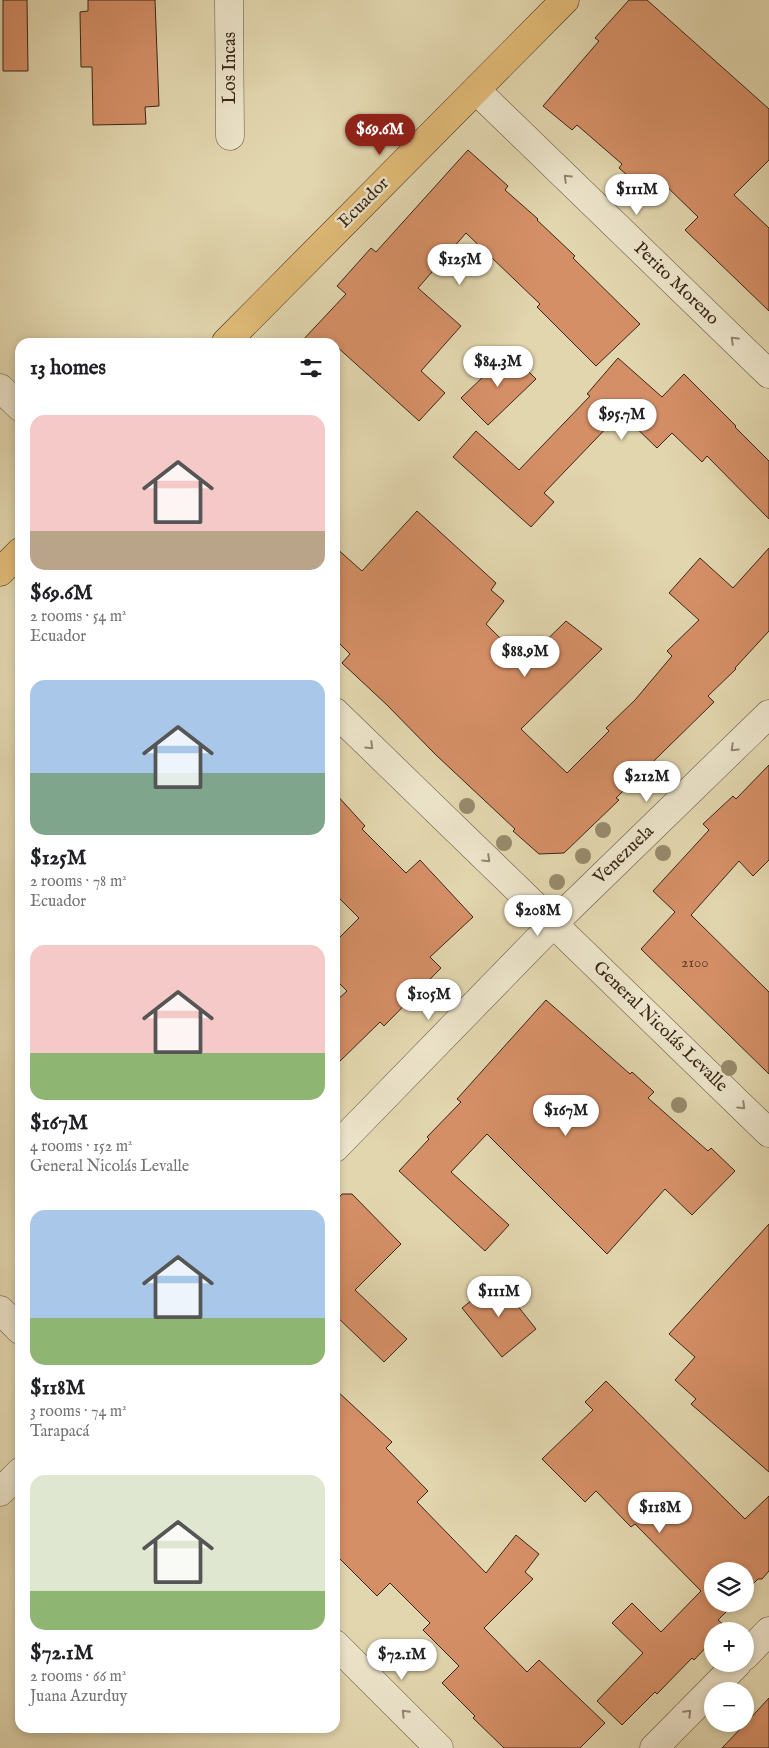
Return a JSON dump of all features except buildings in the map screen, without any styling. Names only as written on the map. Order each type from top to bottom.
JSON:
[{"type":"main road","name":"Ecuador","points":[[230,338],[565,0]]},
{"type":"main road","points":[[0,572],[15,557]]},
{"type":"street","name":"Los Incas","points":[[229,0],[230,136]]},
{"type":"street","name":"Perito Moreno","points":[[476,90],[769,374]]},
{"type":"street","points":[[0,388],[15,402]]},
{"type":"street","name":"Venezuela","points":[[340,1143],[554,923],[769,714]]},
{"type":"street","name":"General Nicolás Levalle","points":[[340,717],[769,1133]]},
{"type":"street","points":[[0,1310],[15,1325]]},
{"type":"street","points":[[0,1492],[15,1477]]},
{"type":"street","points":[[754,1647],[769,1631]]},
{"type":"street","points":[[340,1649],[439,1748]]},
{"type":"street","points":[[654,1748],[729,1672]]}]
